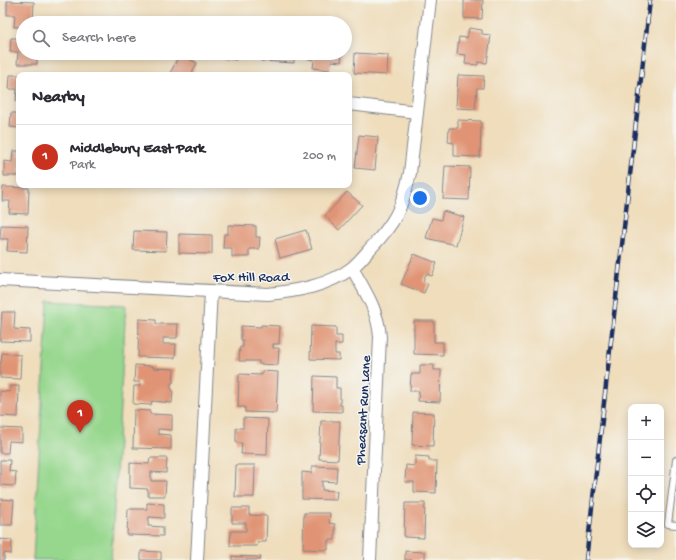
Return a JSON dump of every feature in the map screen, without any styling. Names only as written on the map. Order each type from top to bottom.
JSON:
[{"type":"street","name":"Fox Hill Road","points":[[0,280],[268,294],[292,292],[310,288],[330,280],[352,268],[386,233],[400,208],[405,195],[410,173],[430,0]]},
{"type":"street","points":[[352,104],[417,112]]},
{"type":"street","name":"Pheasant Run Lane","points":[[352,268],[374,306],[380,337],[370,560]]},
{"type":"street","points":[[197,560],[211,291]]},
{"type":"lane","points":[[676,460],[668,524],[676,524]]},
{"type":"green space","points":[[48,301],[126,305],[111,560],[33,560]]},
{"type":"building","points":[[464,0],[483,0],[482,19],[464,18]]},
{"type":"building","points":[[7,1],[34,2],[33,16],[16,16],[16,27],[14,27],[15,15],[7,15]]},
{"type":"building","points":[[469,28],[482,30],[482,34],[491,35],[487,63],[478,62],[478,65],[465,64],[466,55],[457,54],[459,37],[467,38]]},
{"type":"building","points":[[11,38],[16,38],[16,52],[10,52]]},
{"type":"building","points":[[355,53],[388,55],[387,75],[354,73]]},
{"type":"building","points":[[17,60],[37,60],[37,64],[17,64]]},
{"type":"building","points":[[177,60],[191,60],[197,63],[192,72],[171,72]]},
{"type":"building","points":[[294,60],[294,63],[261,61]]},
{"type":"building","points":[[314,60],[341,60],[341,62],[331,61],[330,70],[313,68]]},
{"type":"building","points":[[10,75],[16,75],[16,89],[9,89]]},
{"type":"building","points":[[458,75],[484,76],[483,88],[477,88],[475,109],[456,108]]},
{"type":"building","points":[[11,113],[16,113],[16,128],[10,127]]},
{"type":"building","points":[[458,120],[481,121],[480,157],[454,156],[454,143],[448,142],[449,128],[458,128]]},
{"type":"building","points":[[359,135],[378,137],[375,170],[355,168]]},
{"type":"building","points":[[13,151],[16,151],[16,176],[4,176],[4,161],[12,162]]},
{"type":"building","points":[[445,166],[470,167],[469,200],[443,199]]},
{"type":"building","points":[[3,187],[29,188],[28,214],[9,213],[10,201],[2,201]]},
{"type":"building","points":[[347,192],[362,205],[339,230],[325,216]]},
{"type":"building","points":[[443,211],[464,217],[456,245],[426,238],[432,218],[441,220]]},
{"type":"building","points":[[1,225],[28,226],[27,252],[7,251],[8,239],[0,239]]},
{"type":"building","points":[[228,225],[256,226],[256,237],[260,237],[259,249],[249,249],[249,257],[232,257],[232,248],[223,248],[224,234],[228,234]]},
{"type":"building","points":[[306,230],[312,249],[280,258],[275,239]]},
{"type":"building","points":[[134,231],[167,232],[166,251],[133,250]]},
{"type":"building","points":[[179,234],[212,235],[212,254],[179,253]]},
{"type":"building","points":[[414,254],[437,263],[432,276],[426,274],[423,281],[428,284],[424,293],[401,284]]},
{"type":"building","points":[[2,312],[15,312],[14,329],[30,330],[30,342],[0,341]]},
{"type":"building","points":[[139,319],[156,320],[156,324],[178,324],[177,338],[163,338],[163,344],[176,344],[175,358],[138,357]]},
{"type":"building","points":[[414,321],[434,321],[434,342],[443,342],[443,355],[414,354]]},
{"type":"building","points":[[261,325],[280,326],[279,344],[273,344],[273,348],[279,348],[278,365],[259,364],[259,361],[239,361],[240,347],[243,347],[243,340],[241,340],[241,326],[261,327]]},
{"type":"building","points":[[311,326],[336,327],[336,336],[342,336],[342,344],[335,344],[335,354],[339,354],[339,360],[310,359]]},
{"type":"building","points":[[2,353],[21,355],[20,379],[0,378]]},
{"type":"building","points":[[135,365],[174,369],[173,383],[171,383],[171,389],[173,390],[172,403],[152,401],[151,405],[133,404],[134,386],[140,386],[140,382],[134,382]]},
{"type":"building","points":[[420,365],[434,365],[434,370],[441,370],[440,402],[418,401],[419,391],[410,391],[411,374],[420,374]]},
{"type":"building","points":[[262,371],[278,372],[276,413],[245,412],[245,407],[238,407],[239,374],[262,375]]},
{"type":"building","points":[[314,376],[336,377],[336,388],[340,388],[340,405],[342,405],[342,412],[313,411]]},
{"type":"building","points":[[10,386],[19,386],[18,417],[0,416],[0,391],[10,392]]},
{"type":"building","points":[[134,410],[150,411],[150,414],[172,415],[172,430],[158,429],[158,434],[171,435],[171,449],[133,448]]},
{"type":"building","points":[[413,412],[434,413],[433,446],[412,445]]},
{"type":"building","points":[[243,418],[268,419],[267,455],[241,454],[242,443],[236,443],[236,428],[243,428]]},
{"type":"building","points":[[321,421],[340,421],[338,460],[319,459]]},
{"type":"building","points":[[0,428],[22,429],[22,442],[9,441],[8,453],[0,453]]},
{"type":"building","points":[[415,456],[429,457],[429,461],[437,461],[436,493],[414,492],[414,482],[405,482],[406,465],[415,466]]},
{"type":"building","points":[[150,458],[167,458],[166,473],[151,472],[151,481],[166,481],[165,496],[148,496],[148,489],[130,488],[130,463],[149,464]]},
{"type":"building","points":[[0,460],[10,460],[9,471],[16,472],[15,486],[0,485]]},
{"type":"building","points":[[236,465],[255,465],[254,497],[235,497]]},
{"type":"building","points":[[312,466],[337,467],[336,482],[322,481],[322,490],[337,491],[336,500],[302,499],[302,472],[312,473]]},
{"type":"building","points":[[0,499],[14,500],[12,525],[0,525]]},
{"type":"building","points":[[147,503],[164,504],[164,518],[149,517],[148,526],[163,527],[163,536],[127,535],[128,509],[147,509]]},
{"type":"building","points":[[405,503],[425,503],[424,538],[404,537]]},
{"type":"building","points":[[232,508],[249,508],[249,515],[267,516],[266,542],[258,542],[257,546],[230,546],[231,531],[246,531],[246,523],[232,523]]},
{"type":"building","points":[[304,513],[330,513],[329,523],[335,524],[335,540],[328,540],[328,550],[303,549]]},
{"type":"building","points":[[0,539],[12,540],[11,554],[4,553],[4,560],[0,560]]},
{"type":"building","points":[[141,551],[161,552],[161,560],[141,560]]},
{"type":"building","points":[[405,551],[425,552],[425,560],[405,560]]},
{"type":"building","points":[[232,556],[261,557],[260,560],[232,560]]},
{"type":"railway","points":[[586,560],[650,0]]},
{"type":"place","name":"Middlebury East Park","points":[[80,433]]}]
